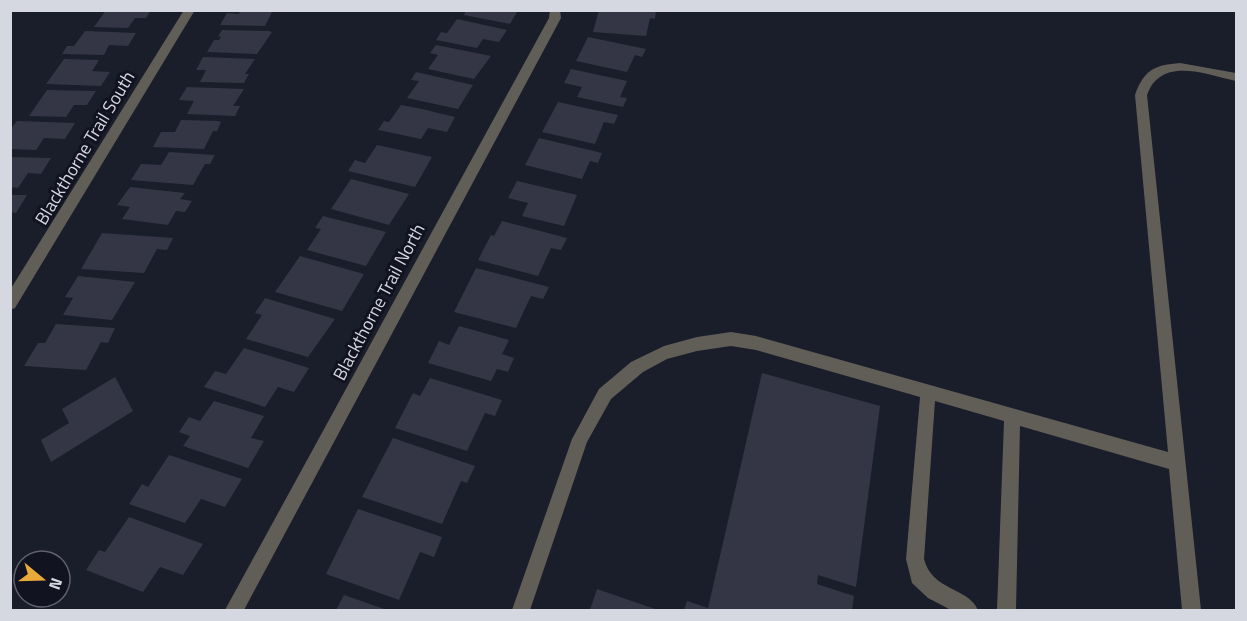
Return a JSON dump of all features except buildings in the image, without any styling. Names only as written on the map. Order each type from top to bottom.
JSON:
[{"type":"street","name":"Blackthorne Trail South","points":[[10,304],[190,10]]},
{"type":"street","name":"Blackthorne Trail North","points":[[234,610],[555,18],[555,10]]},
{"type":"street","points":[[1192,610],[1141,95],[1142,86],[1153,71],[1166,68],[1183,67],[1236,77]]},
{"type":"street","points":[[521,610],[579,439],[605,394],[637,367],[675,350],[697,344],[730,339],[756,343],[1178,463]]},
{"type":"street","points":[[928,392],[915,559],[919,576],[935,591],[968,610]]},
{"type":"street","points":[[1006,610],[1012,416]]}]
